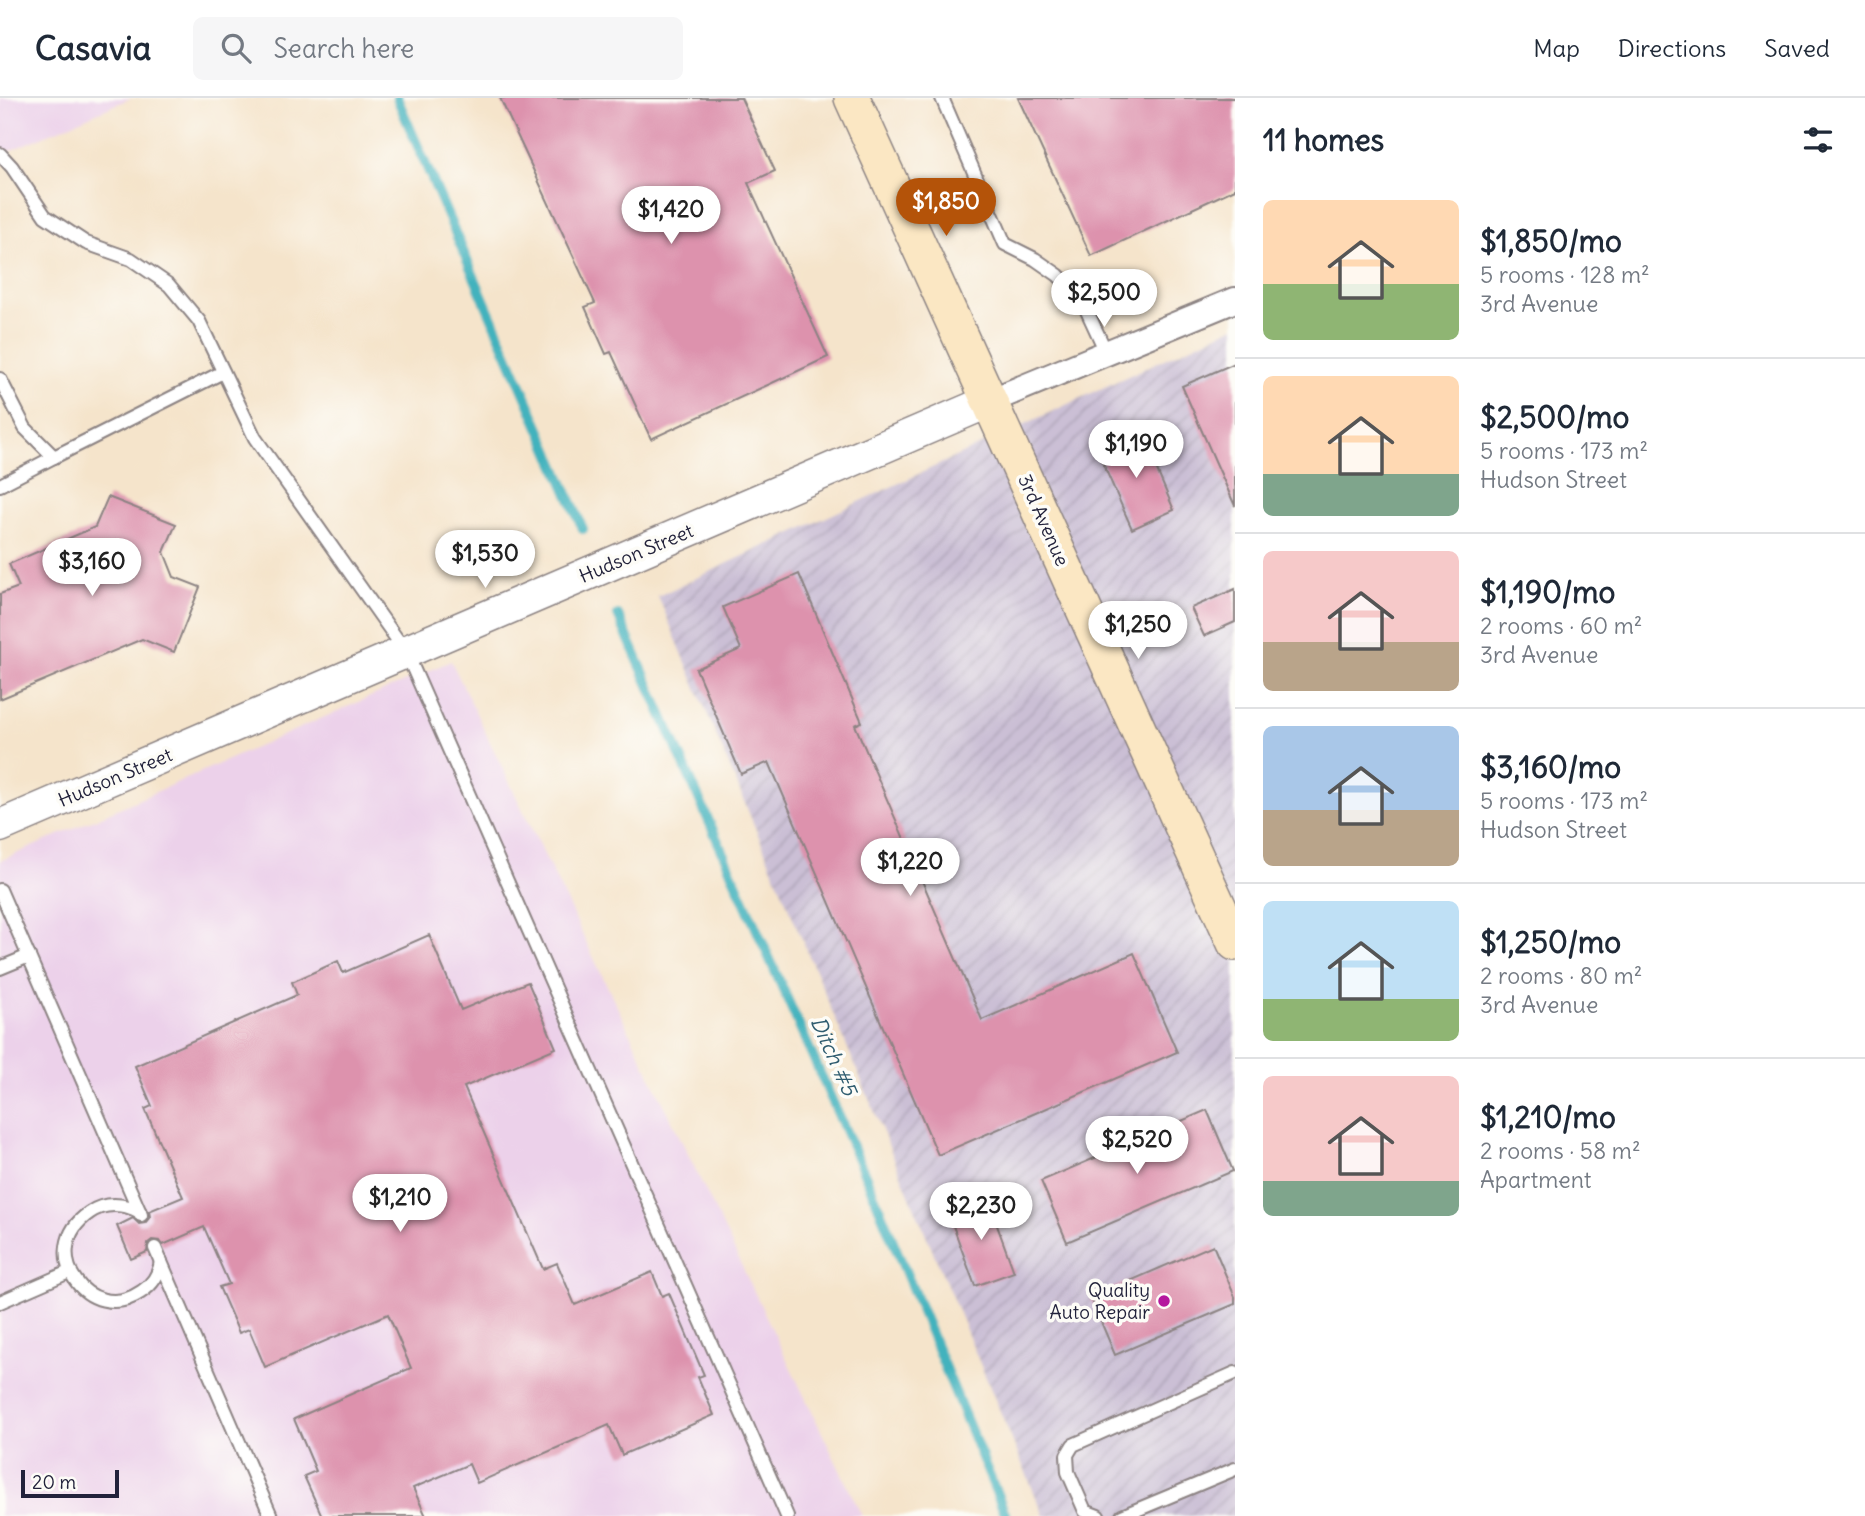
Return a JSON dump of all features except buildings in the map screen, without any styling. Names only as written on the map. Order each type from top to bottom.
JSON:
[{"type":"main road","name":"3rd Avenue","points":[[852,98],[1235,943]]},
{"type":"street","name":"Hudson Street","points":[[0,826],[990,401],[1235,300]]},
{"type":"lane","points":[[942,98],[1005,244],[1035,259],[1058,275],[1081,298],[1106,352]]},
{"type":"lane","points":[[0,153],[45,216],[86,243],[131,259],[169,285],[200,321],[255,438],[406,652],[787,1516]]},
{"type":"lane","points":[[0,485],[223,372]]},
{"type":"lane","points":[[0,379],[25,428],[54,457]]},
{"type":"lane","points":[[0,890],[140,1214],[132,1208],[113,1204],[95,1208],[79,1219],[69,1235],[66,1253],[69,1272],[80,1287],[96,1298],[115,1301],[133,1297],[149,1286],[161,1261]]},
{"type":"lane","points":[[0,968],[29,956]]},
{"type":"lane","points":[[155,1248],[271,1516]]},
{"type":"lane","points":[[0,1302],[69,1272]]},
{"type":"lane","points":[[1094,1515],[1085,1511],[1069,1472],[1067,1455],[1073,1444],[1235,1373]]},
{"type":"lane","points":[[1122,1516],[1235,1469]]},
{"type":"shaded area","points":[[0,98],[131,98],[0,155]]},
{"type":"shaded area","points":[[1235,326],[1235,1516],[1044,1516],[658,596]]},
{"type":"shaded area","points":[[451,661],[862,1516],[0,1516],[0,861]]},
{"type":"waterway","points":[[397,98],[583,529]]},
{"type":"waterway","name":"Ditch #5","points":[[618,615],[876,1200],[1006,1516]]},
{"type":"place","name":"Quality Auto Repair","points":[[1164,1301]]}]
